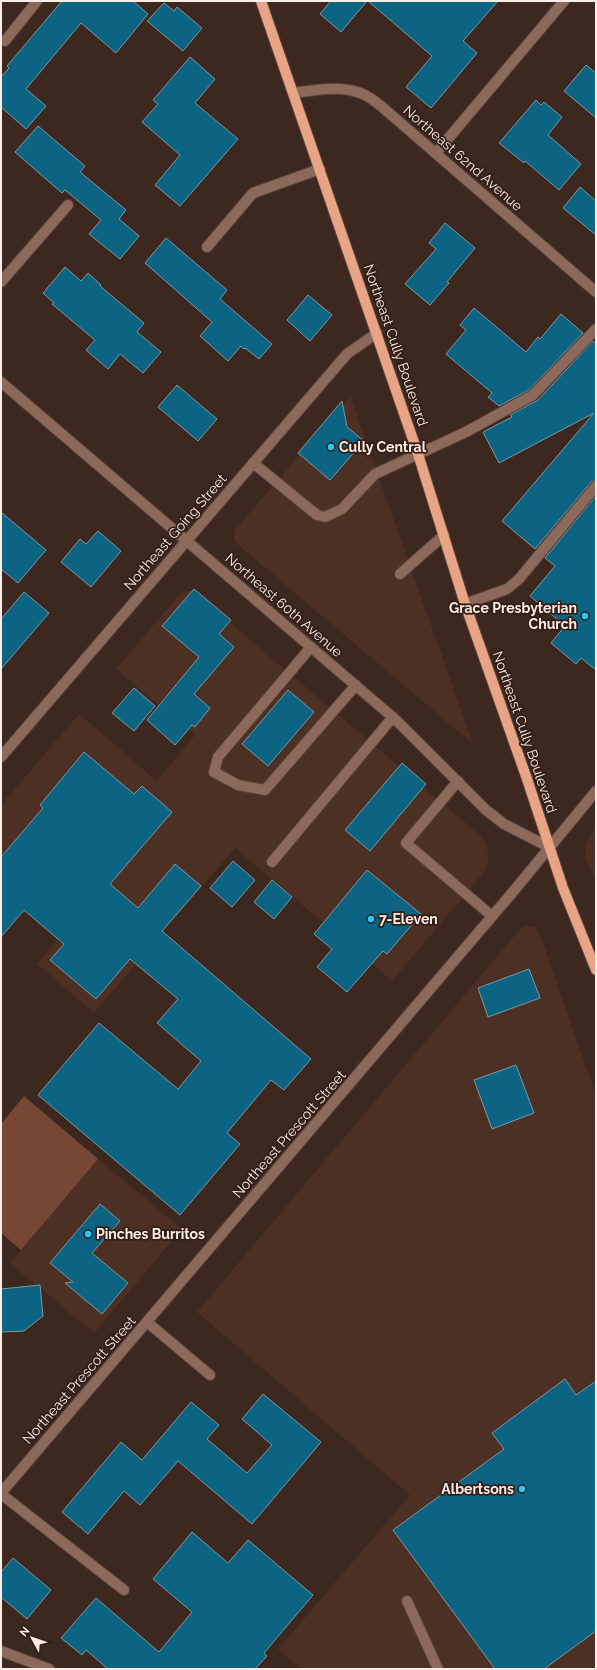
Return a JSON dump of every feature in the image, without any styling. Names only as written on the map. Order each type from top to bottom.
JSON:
[{"type":"main road","name":"Northeast Cully Boulevard","points":[[261,1],[377,333],[418,454],[465,604],[527,778],[563,888],[596,970]]},
{"type":"street","points":[[5,41],[37,1]]},
{"type":"street","points":[[436,153],[564,1]]},
{"type":"street","name":"Northeast 62nd Avenue","points":[[293,93],[335,88],[351,90],[365,95],[381,106],[596,292]]},
{"type":"street","points":[[206,247],[253,193],[320,169]]},
{"type":"street","points":[[1,282],[68,205]]},
{"type":"street","points":[[253,463],[317,515],[325,516],[342,509],[375,474],[466,432],[533,395],[596,329]]},
{"type":"street","name":"Northeast Going Street","points":[[1,757],[347,354],[377,333]]},
{"type":"street","name":"Northeast 60th Avenue","points":[[1,382],[356,685],[392,717],[486,810],[504,824],[549,847]]},
{"type":"street","points":[[465,604],[507,589],[520,579],[596,486]]},
{"type":"street","points":[[400,574],[444,535]]},
{"type":"street","points":[[311,647],[218,757],[214,772],[238,785],[265,790],[356,685]]},
{"type":"street","points":[[272,862],[392,717]]},
{"type":"street","points":[[458,781],[406,843],[492,916]]},
{"type":"street","name":"Northeast Prescott Street","points":[[1,1494],[492,916],[596,791]]},
{"type":"street","points":[[147,1322],[210,1375]]},
{"type":"street","points":[[1,1494],[124,1590]]},
{"type":"street","points":[[407,1601],[438,1669]]},
{"type":"street","points":[[1,1651],[49,1669]]},
{"type":"shaded area","points":[[350,396],[473,744],[236,543],[234,539],[235,530]]},
{"type":"shaded area","points":[[189,591],[195,593],[482,837],[486,844],[489,858],[484,872],[392,981],[235,848],[94,1013],[37,964],[57,940],[35,921],[49,903],[1,862],[1,805],[79,714],[157,781],[195,735],[116,669],[180,594]]},
{"type":"shaded area","points":[[596,828],[596,882],[585,857],[586,845],[592,832]]},
{"type":"shaded area","points":[[528,926],[535,927],[539,932],[596,1095],[596,1669],[301,1669],[278,1649],[410,1495],[197,1312],[521,928]]},
{"type":"shaded area","points":[[24,1096],[98,1159],[21,1250],[1,1233],[1,1124]]},
{"type":"shaded area","points":[[98,1159],[182,1229],[94,1333],[10,1263]]},
{"type":"building","points":[[62,1],[133,1],[148,14],[116,53],[81,23],[26,89],[46,106],[26,129],[1,107],[1,77],[9,68],[7,66]]},
{"type":"building","points":[[331,1],[367,1],[341,32],[320,14]]},
{"type":"building","points":[[368,1],[498,1],[463,41],[477,53],[431,108],[406,87],[432,56]]},
{"type":"building","points":[[164,3],[174,11],[177,7],[202,28],[183,51],[147,21]]},
{"type":"building","points":[[190,57],[215,79],[195,103],[238,139],[180,206],[155,185],[180,155],[142,122],[158,104],[153,100]]},
{"type":"building","points":[[586,65],[596,73],[596,118],[564,91]]},
{"type":"building","points":[[536,100],[541,105],[544,102],[562,117],[548,135],[581,164],[559,190],[525,161],[524,163],[499,143]]},
{"type":"building","points":[[38,126],[85,166],[80,172],[126,210],[119,219],[139,236],[120,259],[89,234],[101,220],[65,190],[62,193],[15,152]]},
{"type":"building","points":[[580,187],[596,201],[596,235],[563,208]]},
{"type":"building","points":[[445,223],[475,248],[447,282],[449,283],[430,305],[405,284],[436,249],[429,243]]},
{"type":"building","points":[[166,238],[227,290],[220,299],[272,344],[259,359],[241,346],[228,361],[200,336],[212,322],[145,263]]},
{"type":"building","points":[[65,267],[81,281],[88,273],[101,285],[100,286],[144,323],[137,332],[161,352],[143,373],[120,354],[108,369],[86,350],[95,340],[52,304],[54,303],[43,293]]},
{"type":"building","points":[[308,295],[332,315],[310,341],[287,320]]},
{"type":"building","points":[[474,308],[526,352],[538,337],[540,339],[561,314],[583,333],[529,390],[499,406],[488,397],[492,393],[446,354],[466,330],[460,325]]},
{"type":"building","points":[[593,341],[596,344],[596,480],[591,482],[535,549],[502,521],[594,413],[499,463],[483,432],[512,417],[510,415],[538,400]]},
{"type":"building","points":[[177,385],[217,419],[198,441],[158,407]]},
{"type":"building","name":"Cully Central","points":[[342,401],[347,427],[364,441],[330,480],[298,453]]},
{"type":"building","points":[[596,496],[596,670],[581,658],[576,664],[551,643],[565,626],[530,596],[555,566],[545,558]]},
{"type":"building","points":[[1,512],[46,550],[18,583],[1,569]]},
{"type":"building","points":[[98,531],[121,551],[91,587],[61,562],[80,539],[86,544]]},
{"type":"building","points":[[194,589],[231,620],[219,634],[234,647],[194,694],[210,708],[195,727],[192,725],[175,745],[147,720],[199,657],[162,626]]},
{"type":"building","points":[[24,592],[49,613],[1,669],[1,619]]},
{"type":"building","points":[[134,688],[155,706],[134,731],[112,713]]},
{"type":"building","points":[[288,690],[314,712],[268,766],[242,744]]},
{"type":"building","points":[[84,752],[134,794],[142,786],[172,812],[110,884],[138,908],[175,864],[201,886],[162,931],[311,1059],[284,1090],[271,1080],[227,1133],[240,1144],[180,1215],[38,1095],[99,1023],[178,1089],[201,1061],[157,1023],[178,999],[130,959],[96,999],[50,960],[64,944],[24,910],[1,937],[1,857],[43,808],[40,805]]},
{"type":"building","points":[[402,763],[426,784],[370,851],[345,830]]},
{"type":"building","points":[[233,861],[255,880],[232,907],[210,888]]},
{"type":"building","points":[[367,870],[421,914],[387,954],[383,951],[347,992],[317,967],[332,949],[314,934]]},
{"type":"building","points":[[272,880],[292,897],[274,919],[254,902]]},
{"type":"building","points":[[529,969],[540,998],[488,1017],[478,988]]},
{"type":"building","points":[[516,1065],[534,1113],[492,1129],[474,1080]]},
{"type":"building","points":[[100,1204],[120,1221],[92,1253],[128,1283],[102,1314],[65,1283],[73,1282],[50,1263]]},
{"type":"building","points":[[40,1285],[43,1316],[24,1331],[1,1332],[1,1289]]},
{"type":"building","name":"Albertsons","points":[[565,1379],[576,1395],[596,1381],[596,1631],[544,1669],[495,1669],[393,1530],[504,1449],[492,1433]]},
{"type":"building","points":[[263,1394],[321,1442],[252,1524],[178,1461],[140,1505],[124,1491],[88,1534],[62,1512],[121,1442],[142,1460],[191,1402],[219,1425],[207,1439],[247,1473],[272,1445],[242,1419]]},
{"type":"building","points":[[192,1532],[228,1563],[248,1540],[313,1595],[264,1653],[267,1656],[255,1669],[108,1669],[86,1650],[82,1655],[61,1638],[96,1598],[159,1652],[192,1612],[153,1579]]},
{"type":"building","points":[[13,1558],[51,1590],[27,1619],[1,1597],[1,1572]]},
{"type":"place","name":"Cully Central","points":[[331,447]]},
{"type":"place","name":"Grace Presbyterian Church","points":[[585,616]]},
{"type":"place","name":"7-Eleven","points":[[371,919]]},
{"type":"place","name":"Pinches Burritos","points":[[88,1234]]},
{"type":"place","name":"Albertsons","points":[[522,1489]]}]
